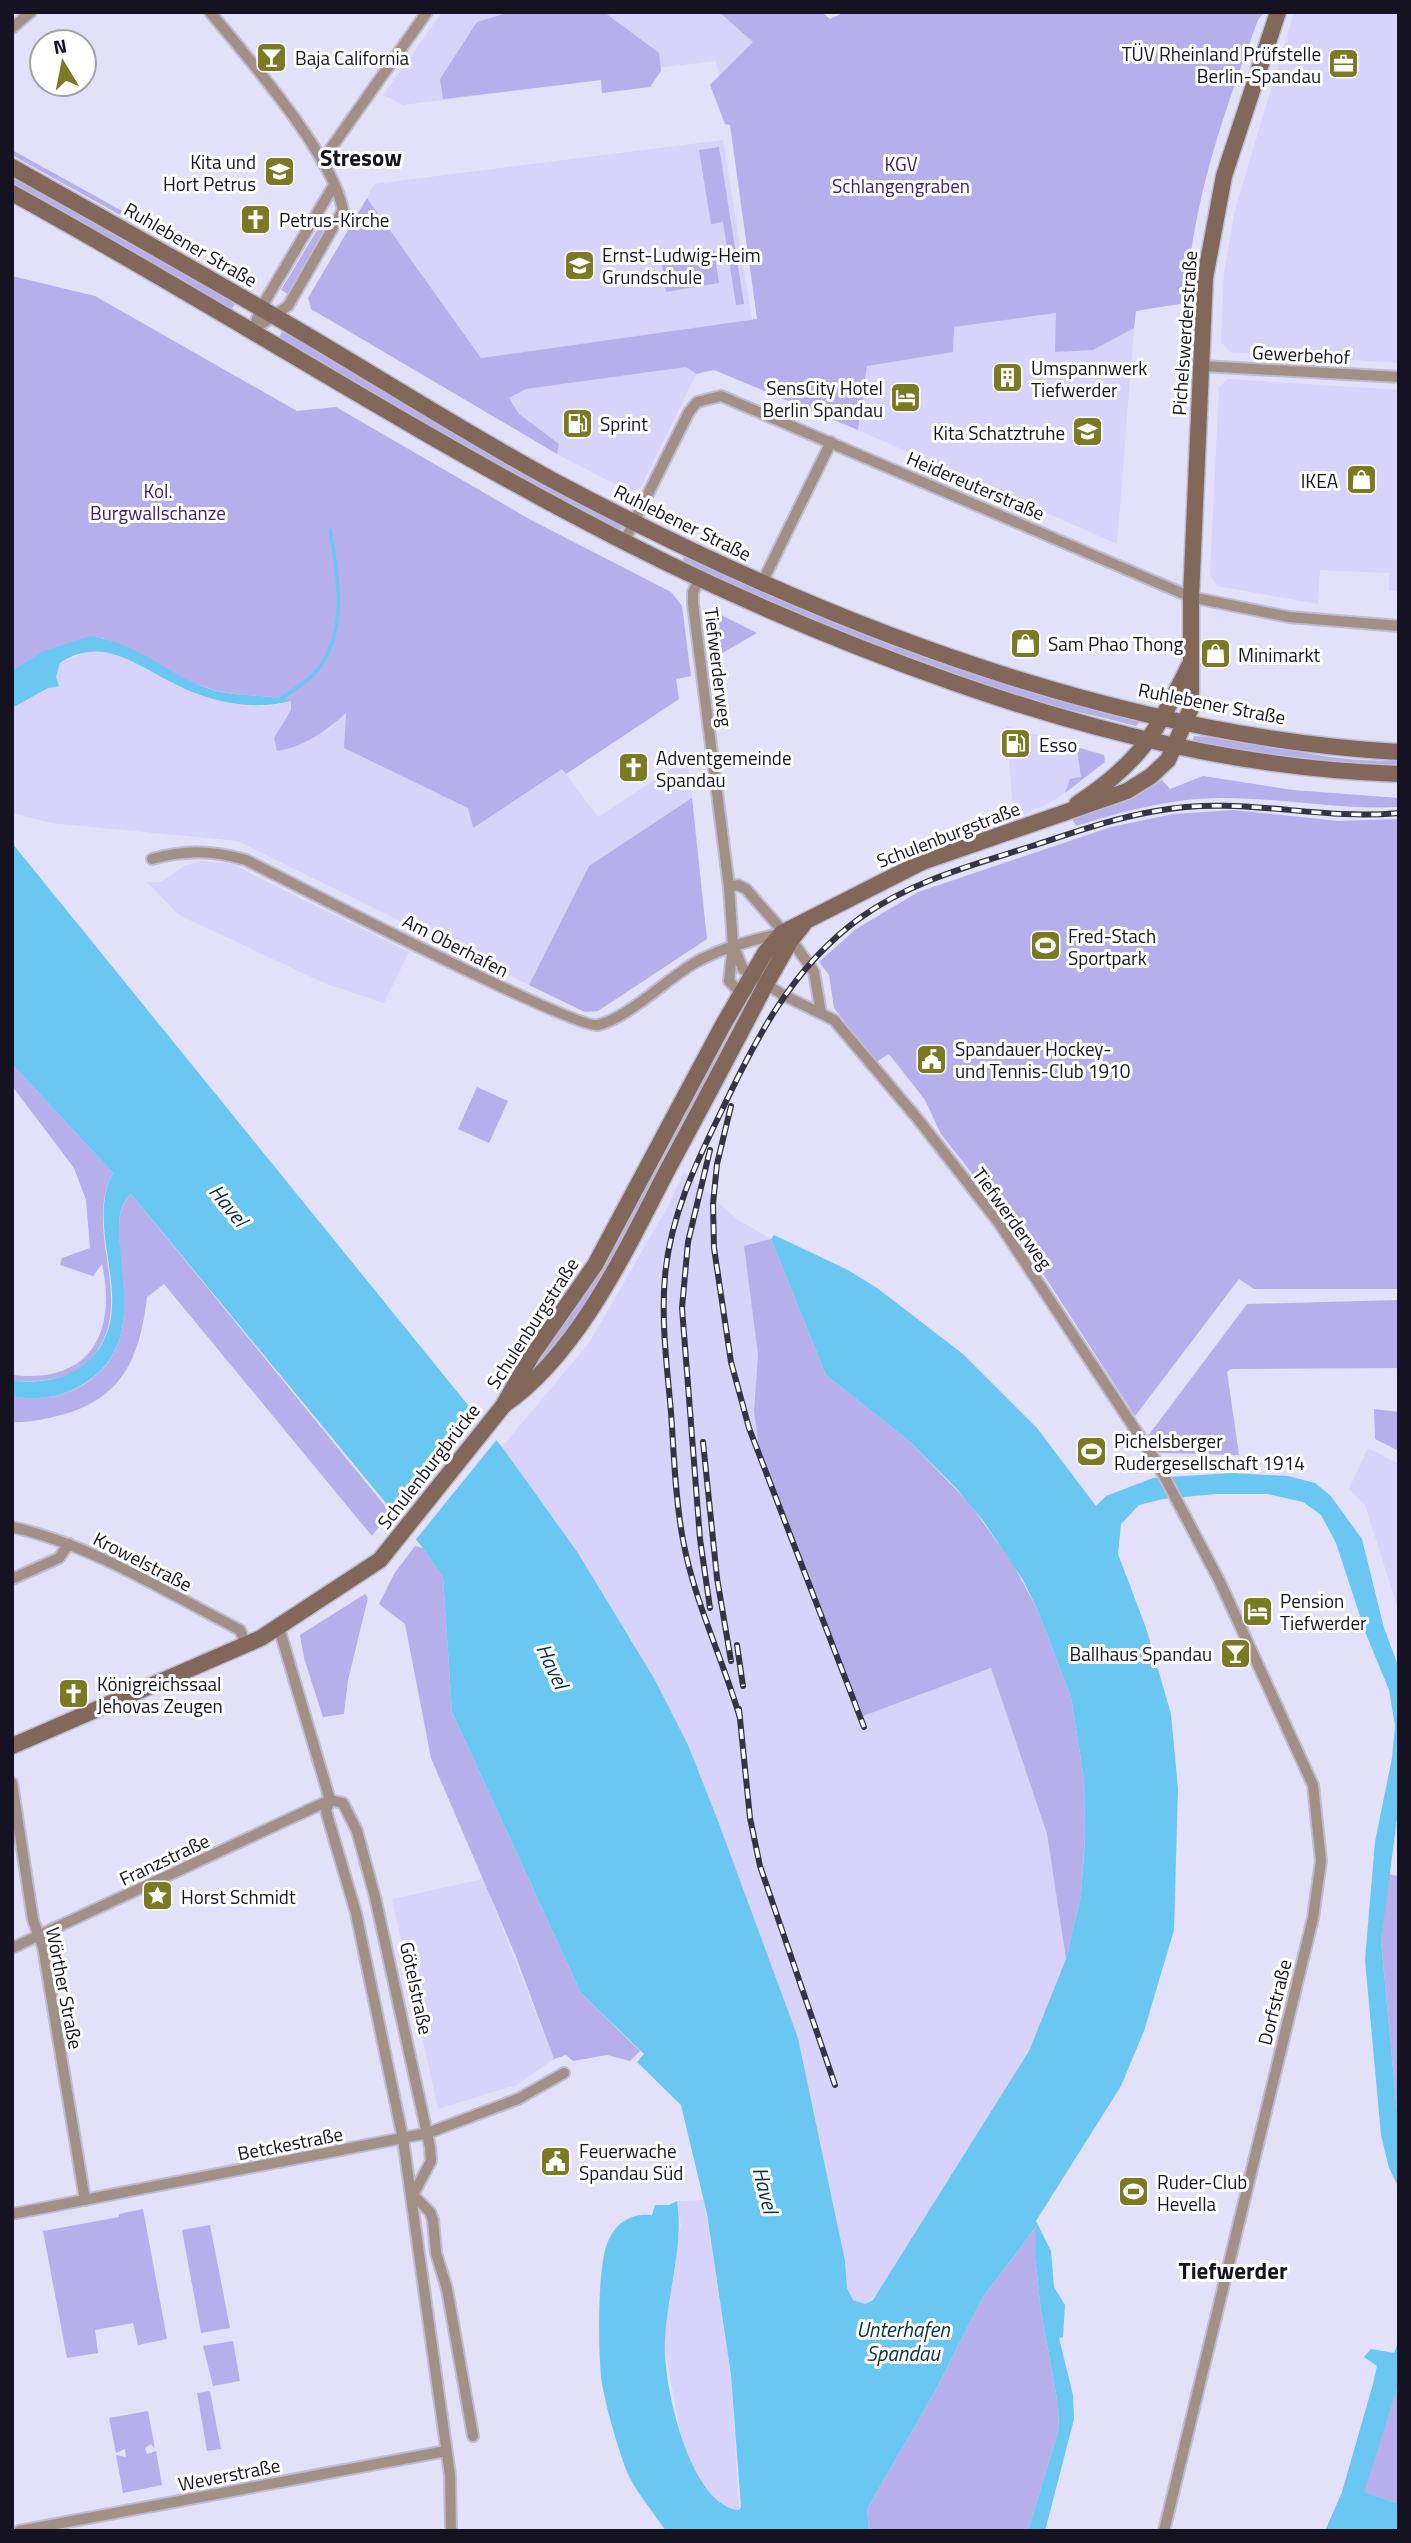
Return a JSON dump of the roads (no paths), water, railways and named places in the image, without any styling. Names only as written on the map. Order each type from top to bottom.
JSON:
[{"type":"street","points":[[12,28],[32,12]]},
{"type":"street","points":[[211,12],[276,95],[322,161],[343,210],[288,306],[276,317],[253,330]]},
{"type":"street","points":[[322,161],[427,12]]},
{"type":"street","name":"Pichelswerderstraße","points":[[1175,747],[1187,722],[1193,696],[1189,666],[1205,278],[1224,176],[1278,12]]},
{"type":"street","name":"Ruhlebener Straße","points":[[12,167],[261,308],[504,453],[634,523],[762,583],[979,665],[1165,717],[1312,743],[1399,752]]},
{"type":"street","points":[[253,330],[261,308],[334,185]]},
{"type":"street","points":[[12,193],[529,491],[624,542],[794,621],[928,673],[1053,716],[1148,741],[1314,768],[1399,774]]},
{"type":"street","name":"Gewerbehof","points":[[1202,366],[1399,377]]},
{"type":"street","name":"Heidereuterstraße","points":[[624,542],[696,402],[721,396],[1191,597],[1289,617],[1399,626]]},
{"type":"street","points":[[762,583],[831,442]]},
{"type":"street","name":"Tiefwerderweg","points":[[700,579],[693,604],[729,887],[733,945],[729,981],[741,993]]},
{"type":"street","name":"Pichelswerderstraße","points":[[1165,717],[1189,666]]},
{"type":"street","name":"Schulenburgstraße","points":[[1063,813],[1129,766],[1165,717]]},
{"type":"street","name":"Schulenburgstraße","points":[[503,1406],[526,1364],[608,1242],[741,993],[752,975],[786,937],[812,915],[922,862],[1097,803],[1140,784],[1162,768],[1175,747]]},
{"type":"street","name":"Am Oberhafen","points":[[152,859],[184,851],[221,852],[246,860],[505,989],[589,1025],[608,1021],[696,962],[733,945]]},
{"type":"street","points":[[729,887],[738,885],[746,889],[814,972],[821,1013]]},
{"type":"street","points":[[733,945],[786,937]]},
{"type":"street","name":"Schulenburgstraße","points":[[503,1406],[528,1388],[549,1365],[619,1263],[766,984],[786,937]]},
{"type":"street","name":"Tiefwerderweg","points":[[733,945],[743,969],[834,1020],[999,1223],[1156,1461],[1178,1500]]},
{"type":"street","points":[[741,993],[766,984]]},
{"type":"street","name":"Schulenburgbrücke","points":[[279,1628],[371,1569],[503,1406]]},
{"type":"street","name":"Dorfstraße","points":[[1164,2531],[1309,1936],[1321,1861],[1313,1785],[1253,1650],[1178,1500]]},
{"type":"street","name":"Krowelstraße","points":[[12,1527],[69,1544],[240,1630],[246,1645]]},
{"type":"street","points":[[12,1579],[59,1558],[69,1544]]},
{"type":"street","points":[[12,1746],[246,1645],[279,1628]]},
{"type":"street","name":"Götelstraße","points":[[279,1628],[330,1800],[326,1810],[356,1913],[404,2139],[446,2451],[451,2531]]},
{"type":"street","name":"Wörther Straße","points":[[12,1783],[33,1920],[39,1936],[85,2200]]},
{"type":"street","name":"Götelstraße","points":[[330,1800],[343,1803],[357,1831],[376,1897],[428,2133],[431,2161],[413,2195]]},
{"type":"street","name":"Franzstraße","points":[[12,1948],[330,1800]]},
{"type":"street","name":"Betckestraße","points":[[12,2214],[428,2133],[518,2099],[564,2073]]},
{"type":"street","points":[[413,2195],[430,2212],[433,2220],[436,2253],[447,2290],[472,2436]]},
{"type":"street","name":"Weverstraße","points":[[19,2531],[446,2451]]},
{"type":"water","points":[[90,636],[122,645],[210,689],[291,701],[246,705],[217,700],[188,690],[119,656],[90,652],[75,655],[60,663],[56,677],[59,686],[48,688],[12,708],[12,671],[42,652]]},
{"type":"water","points":[[12,843],[502,1447],[578,1553],[655,1680],[688,1745],[798,2038],[845,2261],[847,2288],[853,2300],[865,2304],[873,2300],[1029,2051],[1066,1959],[1081,1896],[1085,1838],[1084,1779],[1071,1697],[1038,1611],[1023,1580],[984,1522],[956,1488],[909,1441],[826,1375],[771,1239],[774,1235],[848,1270],[877,1288],[963,1354],[1037,1428],[1096,1506],[1106,1496],[1153,1478],[1232,1473],[1288,1476],[1315,1483],[1330,1495],[1362,1539],[1384,1628],[1399,1668],[1399,1804],[1381,1940],[1399,2133],[1399,2188],[1389,2168],[1381,2135],[1365,1960],[1375,1842],[1392,1758],[1395,1725],[1389,1690],[1366,1634],[1336,1543],[1321,1515],[1303,1502],[1268,1494],[1216,1494],[1163,1499],[1139,1505],[1121,1524],[1118,1554],[1146,1628],[1171,1714],[1178,1789],[1174,1930],[1144,2031],[1121,2086],[1036,2221],[1051,2251],[1054,2287],[1065,2305],[1063,2337],[1059,2338],[1073,2395],[1074,2419],[1045,2531],[1028,2531],[1059,2429],[1058,2405],[1041,2311],[1035,2257],[1036,2227],[983,2297],[934,2393],[867,2509],[869,2531],[666,2531],[633,2483],[618,2447],[602,2384],[599,2313],[601,2272],[607,2244],[619,2225],[630,2218],[652,2215],[655,2205],[669,2205],[677,2201],[677,2253],[665,2339],[668,2383],[682,2439],[706,2488],[721,2503],[739,2510],[741,2507],[731,2375],[707,2214],[681,2105],[637,2062],[644,2054],[581,1993],[452,1712],[443,1577],[423,1548],[131,1194],[122,1208],[119,1228],[124,1308],[121,1335],[110,1360],[88,1381],[70,1391],[42,1398],[12,1397],[12,1381],[47,1380],[68,1374],[95,1354],[107,1333],[112,1311],[112,1288],[104,1217],[105,1195],[113,1173],[12,1064]]},
{"type":"water","points":[[1399,2340],[1399,2383],[1364,2492],[1399,2504],[1399,2531],[1325,2531],[1342,2492],[1373,2384],[1377,2366],[1364,2357],[1371,2349],[1394,2353]]},
{"type":"waterway","points":[[282,698],[312,676],[332,643],[337,625],[338,587],[330,530]]},
{"type":"railway","points":[[740,1718],[701,1608],[680,1524],[665,1344],[665,1276],[678,1213],[702,1153],[747,1059],[795,982],[836,938],[860,918],[900,894],[965,867],[1109,822],[1156,811],[1218,806],[1338,814],[1399,813]]},
{"type":"railway","points":[[731,1106],[717,1164],[713,1204],[714,1248],[731,1362],[749,1428],[864,1727]]},
{"type":"railway","points":[[710,1150],[688,1242],[682,1308],[700,1539],[710,1608]]},
{"type":"railway","points":[[703,1442],[717,1578],[731,1661]]},
{"type":"railway","points":[[737,1645],[743,1686]]},
{"type":"railway","points":[[739,1709],[750,1818],[760,1866],[835,2085]]},
{"type":"place","name":"Baja California","points":[[272,57]]},
{"type":"place","name":"TÜV Rheinland Prüfstelle Berlin-Spandau","points":[[1344,64]]},
{"type":"place","name":"Kita und Hort Petrus","points":[[279,172]]},
{"type":"place","name":"Petrus-Kirche","points":[[256,219]]},
{"type":"place","name":"Ernst-Ludwig-Heim Grundschule","points":[[579,265]]},
{"type":"place","name":"Umspannwerk Tiefwerder","points":[[1008,378]]},
{"type":"place","name":"SensCity Hotel Berlin Spandau","points":[[906,398]]},
{"type":"place","name":"Sprint","points":[[577,423]]},
{"type":"place","name":"Kita Schatztruhe","points":[[1088,432]]},
{"type":"place","name":"IKEA","points":[[1361,480]]},
{"type":"place","name":"Sam Phao Thong","points":[[1025,643]]},
{"type":"place","name":"Minimarkt","points":[[1215,654]]},
{"type":"place","name":"Esso","points":[[1016,744]]},
{"type":"place","name":"Adventgemeinde Spandau","points":[[633,768]]},
{"type":"place","name":"Fred-Stach Sportpark","points":[[1045,946]]},
{"type":"place","name":"Spandauer Hockey- und Tennis-Club 1910","points":[[932,1059]]},
{"type":"place","name":"Pichelsberger Rudergesellschaft 1914","points":[[1091,1451]]},
{"type":"place","name":"Pension Tiefwerder","points":[[1257,1611]]},
{"type":"place","name":"Ballhaus Spandau","points":[[1235,1653]]},
{"type":"place","name":"Königreichssaal Jehovas Zeugen","points":[[74,1694]]},
{"type":"place","name":"Horst Schmidt","points":[[158,1896]]},
{"type":"place","name":"Feuerwache Spandau Süd","points":[[556,2161]]},
{"type":"place","name":"Ruder-Club Hevella","points":[[1134,2192]]},
{"type":"district","name":"Stresow","points":[[361,157]]},
{"type":"district","name":"Tiefwerder","points":[[1233,2270]]},
{"type":"park label","name":"KGV Schlangengraben","points":[[901,174]]},
{"type":"park label","name":"Kol. Burgwallschanze","points":[[158,501]]},
{"type":"water label","name":"Havel","points":[[229,1205]]},
{"type":"water label","name":"Havel","points":[[553,1666]]},
{"type":"water label","name":"Havel","points":[[766,2190]]},
{"type":"water label","name":"Unterhafen Spandau","points":[[903,2341]]}]
